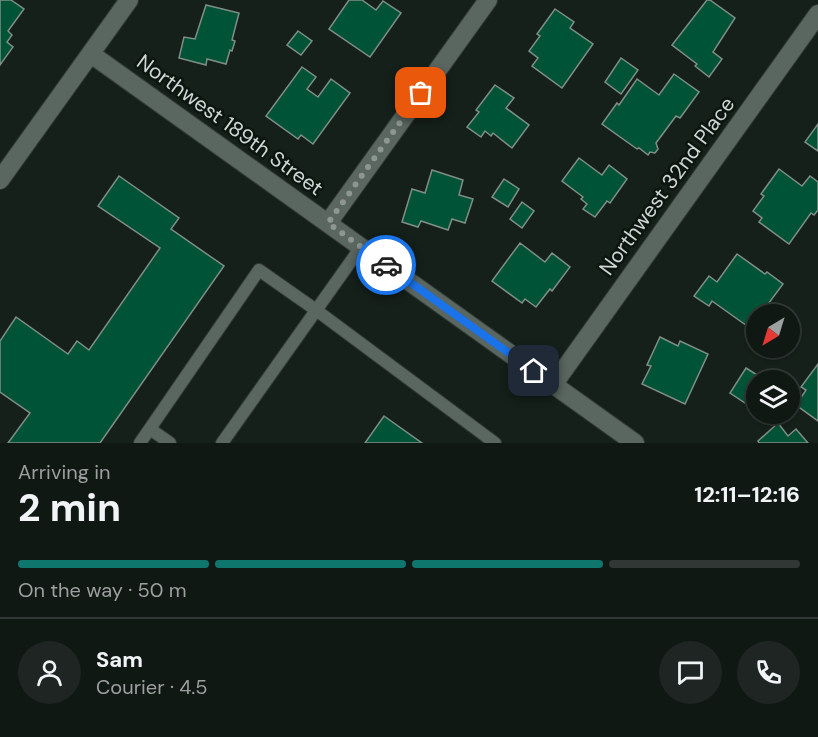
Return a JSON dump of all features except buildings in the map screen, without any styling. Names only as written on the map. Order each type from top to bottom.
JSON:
[{"type":"street","points":[[0,180],[129,0]]},
{"type":"street","points":[[328,223],[488,0]]},
{"type":"street","name":"Northwest 32nd Place","points":[[553,385],[818,14]]},
{"type":"street","name":"Northwest 189th Street","points":[[91,54],[634,443]]},
{"type":"lane","points":[[222,443],[361,247]]},
{"type":"lane","points":[[140,443],[259,270],[495,443]]},
{"type":"lane","points":[[150,429],[170,443]]},
{"type":"way so far","points":[[386,265],[328,223],[421,93]]},
{"type":"route","points":[[386,265],[534,371]]}]
